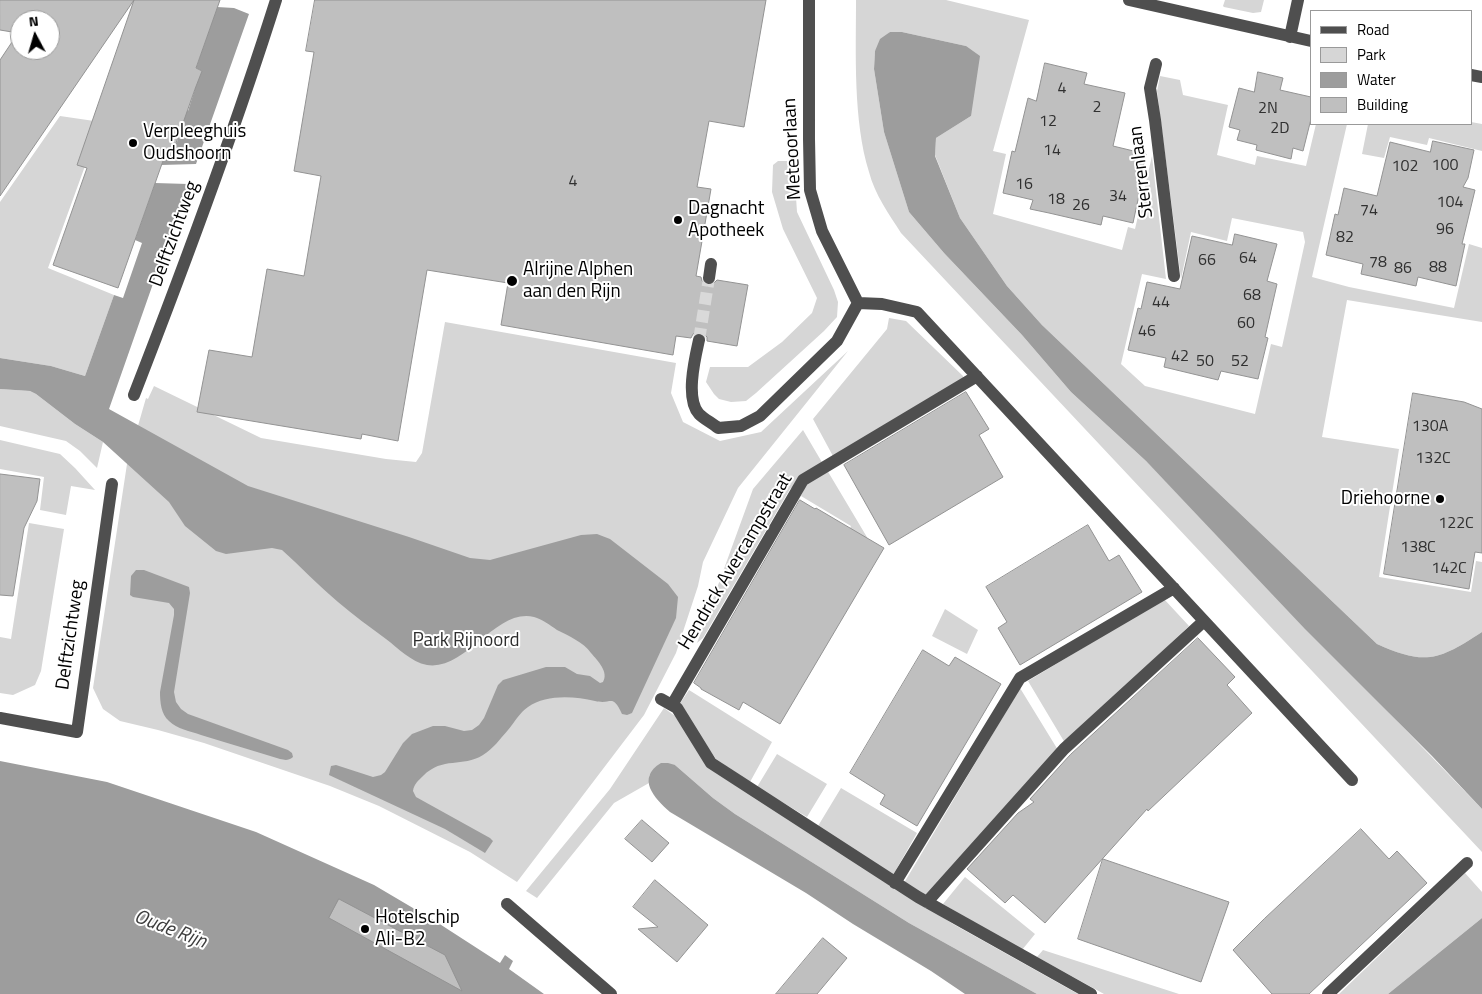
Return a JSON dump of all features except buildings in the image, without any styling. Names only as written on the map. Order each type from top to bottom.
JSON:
[{"type":"street","name":"Delftzichtweg","points":[[134,395],[245,96],[276,0]]},
{"type":"street","name":"Meteoorlaan","points":[[809,0],[810,190],[822,231],[858,303]]},
{"type":"street","points":[[1129,0],[1310,41]]},
{"type":"street","points":[[1290,37],[1298,0]]},
{"type":"street","name":"Sterrenlaan","points":[[1156,64],[1150,88],[1174,276]]},
{"type":"street","points":[[709,278],[712,264]]},
{"type":"street","points":[[699,340],[692,375],[692,396],[698,413],[718,428],[741,426],[760,416],[837,341],[858,303],[882,304],[917,312],[1352,780]]},
{"type":"street","name":"Hendrick Avercampstraat","points":[[977,376],[803,480],[666,702],[677,708],[711,763],[895,883],[1091,994]]},
{"type":"street","name":"Delftzichtweg","points":[[0,718],[77,732],[112,484]]},
{"type":"street","points":[[895,883],[1020,678],[1174,588]]},
{"type":"street","points":[[927,902],[1064,749],[1204,621]]},
{"type":"street","points":[[1328,994],[1467,863]]},
{"type":"street","points":[[508,904],[611,994]]},
{"type":"green space","points":[[856,0],[946,0],[1029,20],[993,151],[1006,154],[993,214],[1122,250],[1128,227],[1135,229],[1152,156],[1166,279],[1142,274],[1121,364],[1145,386],[1255,414],[1271,344],[1282,347],[1305,242],[1303,232],[1232,218],[1227,241],[1191,232],[1181,279],[1157,91],[1160,76],[1180,80],[1183,95],[1228,105],[1217,155],[1255,165],[1257,156],[1306,166],[1316,125],[1347,125],[1312,277],[1349,287],[1454,308],[1469,244],[1482,248],[1482,322],[1347,300],[1322,437],[1399,449],[1379,577],[1471,592],[1476,561],[1482,562],[1482,632],[1443,654],[1432,657],[1408,655],[1377,644],[1042,325],[1007,286],[960,218],[935,155],[936,138],[971,116],[966,46],[902,32],[890,32],[875,51],[874,69],[884,132],[909,212],[944,253],[1022,335],[1071,392],[1146,461],[1482,809],[1482,852],[901,233],[875,189],[869,172],[860,131],[856,64]]},
{"type":"green space","points":[[1225,0],[1264,0],[1261,12],[1253,13],[1224,7]]},
{"type":"green space","points":[[60,116],[101,122],[48,268],[114,295],[85,376],[51,366],[0,358],[0,202]]},
{"type":"green space","points":[[1472,122],[1482,124],[1482,151],[1429,138],[1427,145],[1390,137],[1384,158],[1362,154],[1368,125],[1472,125]]},
{"type":"green space","points":[[778,161],[791,161],[794,167],[797,212],[834,290],[838,302],[837,317],[756,393],[746,401],[731,402],[719,399],[706,382],[710,367],[748,367],[782,342],[812,313],[817,298],[783,229],[772,192],[773,165]]},
{"type":"green space","points":[[889,318],[906,321],[963,376],[962,383],[834,458],[813,419],[887,329]]},
{"type":"green space","name":"Park Rijnoord","points":[[445,322],[676,363],[671,393],[683,422],[720,441],[761,432],[848,351],[738,488],[703,562],[698,586],[676,653],[644,715],[517,882],[470,852],[379,806],[330,786],[204,743],[120,721],[103,709],[93,688],[127,464],[146,398],[148,399],[154,386],[261,438],[386,459],[416,462],[422,453]]},
{"type":"green space","points":[[0,389],[30,391],[36,394],[75,424],[103,442],[97,468],[80,451],[66,441],[0,426]]},
{"type":"green space","points":[[803,430],[823,464],[790,489],[703,638],[697,643],[753,489]]},
{"type":"green space","points":[[0,440],[60,454],[95,490],[71,486],[66,515],[40,510],[44,477],[0,469]]},
{"type":"green space","points":[[827,470],[877,554],[847,535],[851,526],[801,496],[806,484]]},
{"type":"green space","points":[[29,523],[64,529],[41,671],[35,685],[13,695],[0,693],[0,637],[11,639]]},
{"type":"green space","points":[[1164,599],[1189,626],[1065,743],[1028,681]]},
{"type":"green space","points":[[945,609],[978,630],[967,654],[932,636]]},
{"type":"green space","points":[[1020,688],[1058,750],[927,897],[904,883]]},
{"type":"green space","points":[[689,690],[772,742],[750,782],[716,759],[679,705]]},
{"type":"green space","points":[[664,708],[675,716],[712,770],[953,924],[1078,994],[1037,994],[909,923],[735,814],[713,798],[675,765],[649,775],[649,783],[614,803],[537,898],[526,891],[610,789]]},
{"type":"green space","points":[[777,754],[827,784],[807,817],[757,787]]},
{"type":"green space","points":[[841,788],[917,833],[893,875],[818,826]]},
{"type":"green space","points":[[1465,873],[1482,892],[1482,918],[1388,994],[1339,994]]},
{"type":"green space","points":[[965,877],[1035,934],[1022,950],[943,904]]},
{"type":"green space","points":[[1043,950],[1179,994],[1104,994],[1037,957]]},
{"type":"water","points":[[217,7],[234,8],[249,14],[196,164],[161,165],[164,158],[170,160],[173,151],[167,149],[177,142],[179,134],[173,131],[175,127],[181,129],[184,120],[181,109],[188,111],[195,89],[189,87],[202,71],[196,68]]},
{"type":"water","points":[[890,32],[902,32],[966,46],[980,56],[971,116],[936,138],[935,156],[960,218],[1007,286],[1042,325],[1377,644],[1408,655],[1432,657],[1454,649],[1482,632],[1482,809],[1432,756],[1305,629],[1146,461],[1071,392],[1022,335],[944,253],[909,212],[884,132],[874,69],[875,51],[880,39]]},
{"type":"water","points":[[155,183],[188,184],[109,409],[248,486],[470,558],[490,560],[581,535],[597,534],[610,539],[668,584],[678,597],[676,618],[632,713],[622,714],[616,704],[611,701],[601,702],[569,697],[543,700],[525,709],[496,744],[483,755],[468,761],[438,766],[430,770],[416,783],[413,791],[416,797],[493,841],[485,853],[445,829],[329,775],[331,766],[336,765],[373,777],[381,775],[385,772],[403,743],[412,734],[433,726],[445,726],[464,731],[472,730],[484,718],[498,685],[503,680],[546,667],[565,667],[577,674],[590,676],[600,683],[603,682],[604,671],[588,649],[540,619],[520,617],[506,622],[455,659],[441,664],[427,665],[416,661],[344,607],[282,550],[272,548],[226,554],[216,551],[185,526],[169,502],[103,442],[75,424],[36,394],[30,391],[0,389],[0,358],[51,366],[85,376],[114,295],[123,298],[142,243],[135,240]]},
{"type":"water","points":[[136,570],[144,570],[189,587],[190,593],[174,692],[176,702],[181,709],[188,714],[288,750],[292,753],[293,757],[288,760],[280,759],[184,730],[172,724],[166,718],[160,700],[160,692],[174,609],[169,603],[130,595],[131,576]]},
{"type":"water","name":"Oude Rijn","points":[[0,761],[107,782],[256,832],[374,885],[500,963],[505,955],[513,961],[509,969],[544,994],[0,994]]},
{"type":"water","points":[[661,763],[675,765],[713,798],[735,814],[909,923],[1037,994],[965,994],[806,893],[670,812],[658,801],[650,788],[650,775]]},
{"type":"water","points":[[1482,918],[1482,994],[1388,994]]},
{"type":"tunnel","points":[[699,340],[709,278]]},
{"type":"place","name":"Verpleeghuis Oudshoorn","points":[[133,143]]},
{"type":"place","name":"Dagnacht Apotheek","points":[[678,220]]},
{"type":"place","name":"Alrijne Alphen aan den Rijn","points":[[512,281]]},
{"type":"place","name":"Driehoorne","points":[[1440,499]]},
{"type":"place","name":"Hotelschip Ali-B2","points":[[365,929]]}]
